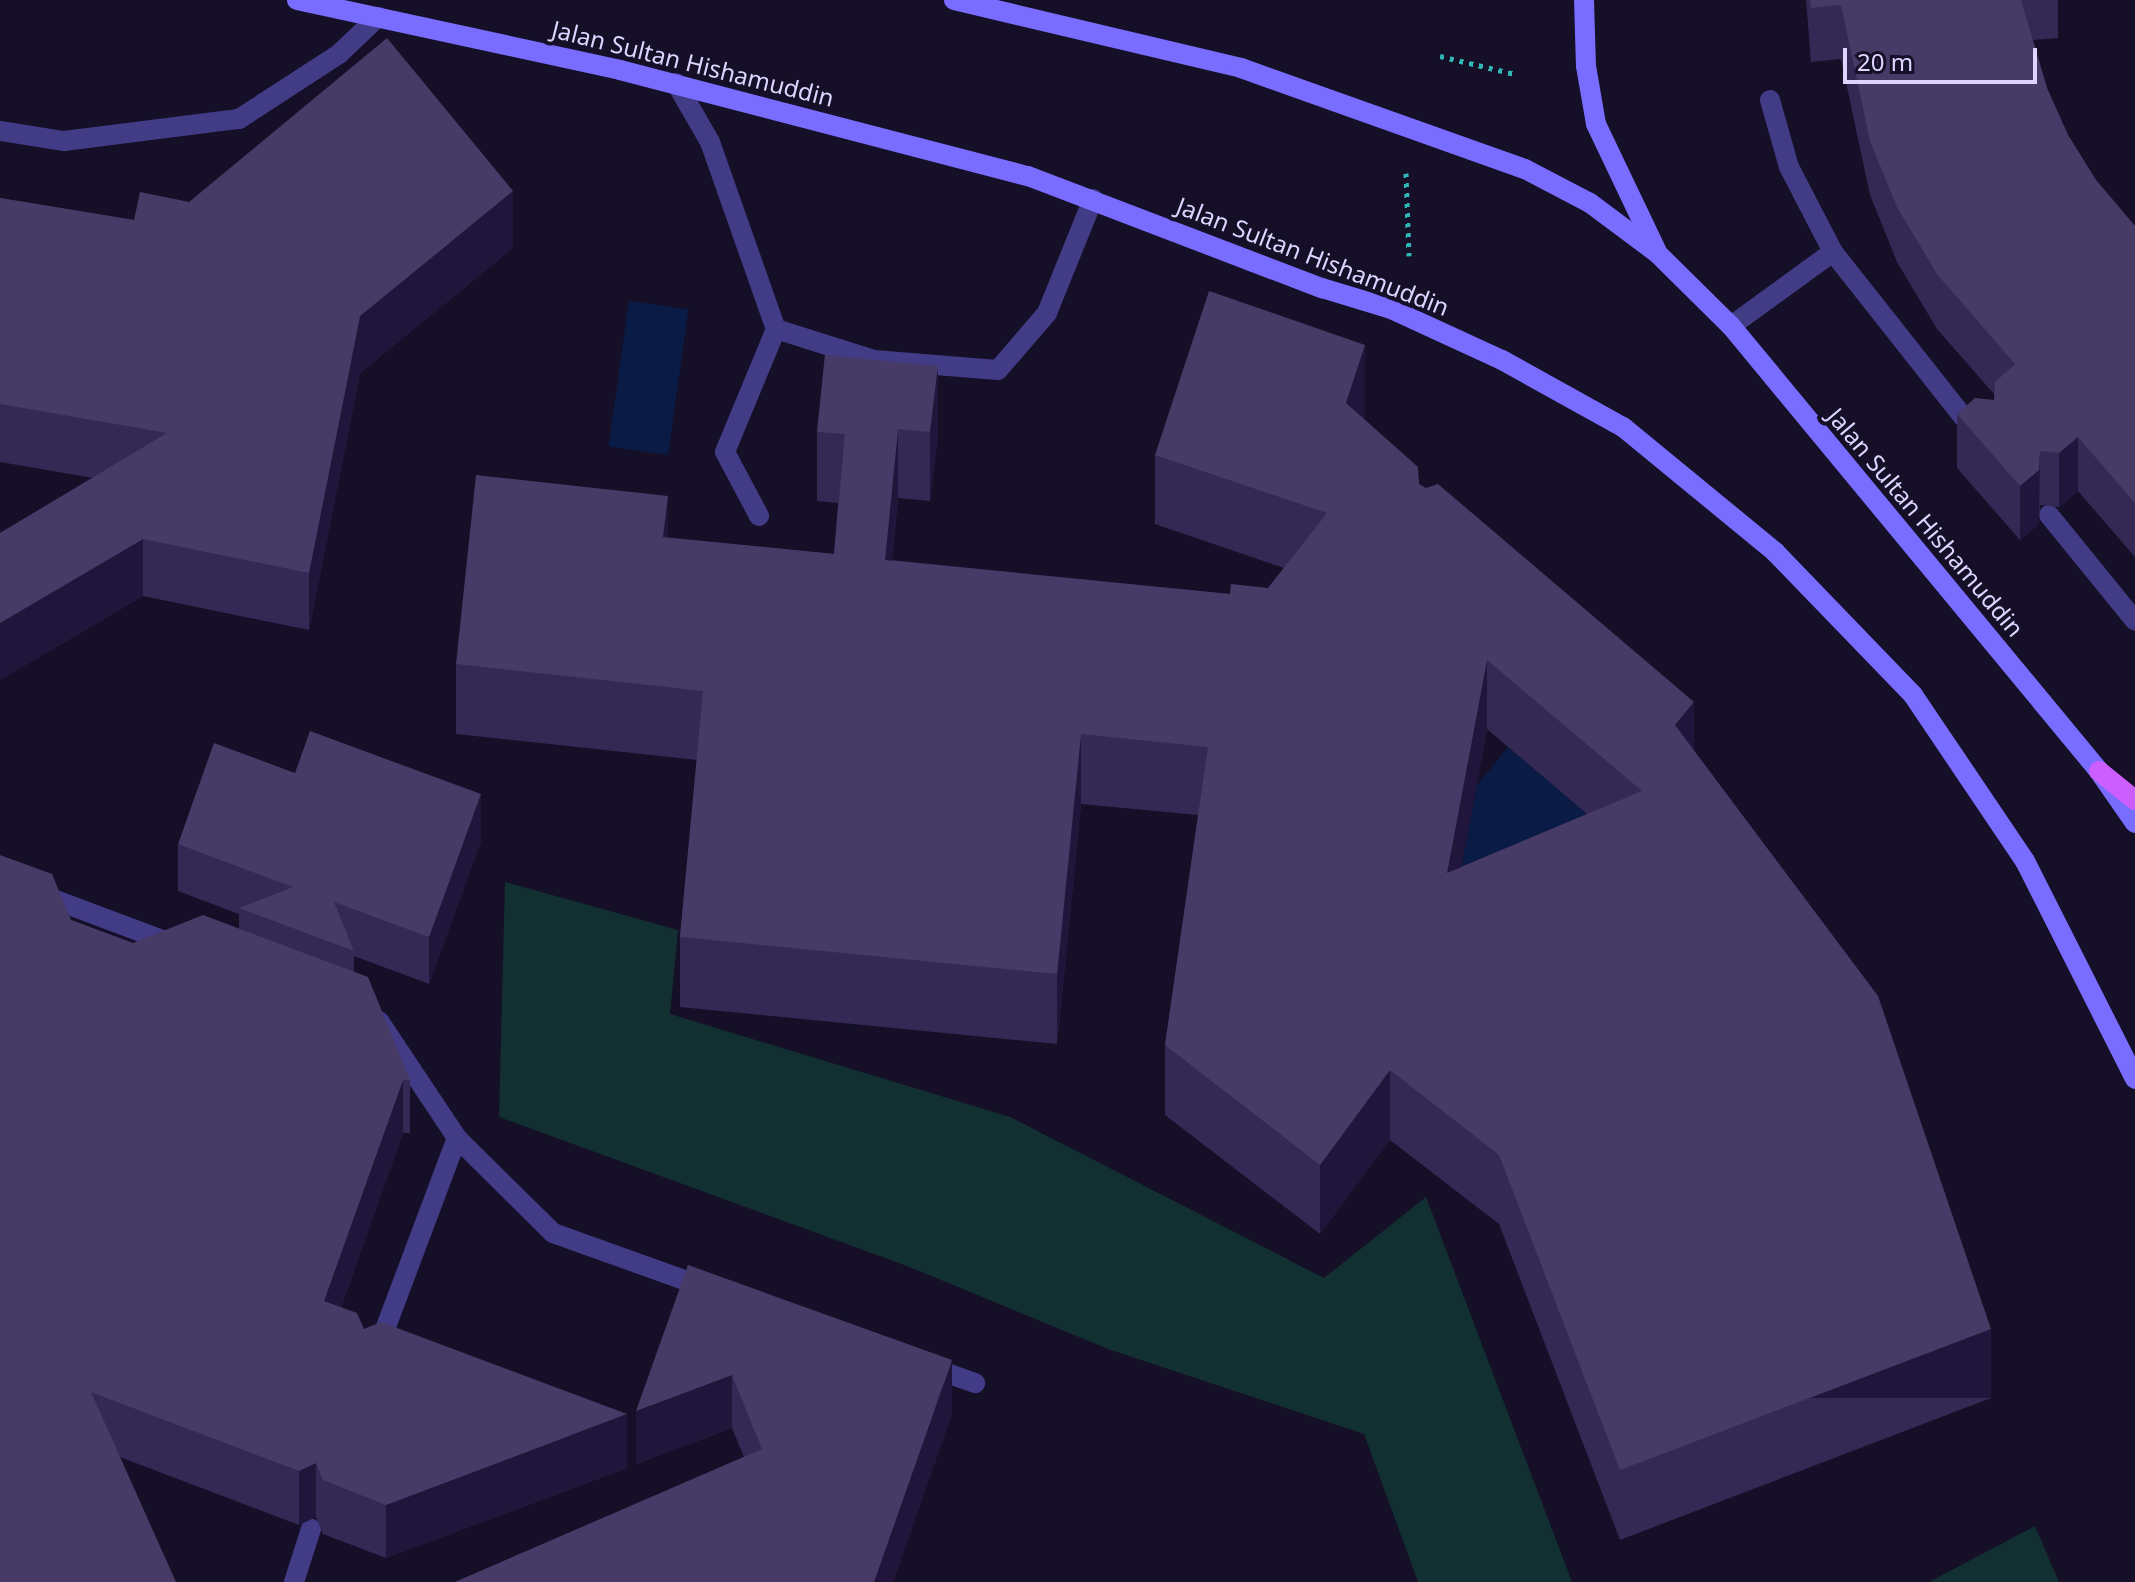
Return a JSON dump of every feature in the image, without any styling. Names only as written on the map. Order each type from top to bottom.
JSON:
[{"type":"main road","name":"Jalan Sultan Hishamuddin","points":[[297,0],[676,83],[1028,176],[1322,288],[1391,309],[1502,360],[1623,427],[1775,552],[1913,695],[2025,861],[2135,1079]]},
{"type":"main road","name":"Jalan Sultan Hishamuddin","points":[[954,0],[1241,68],[1417,127],[1525,169],[1590,203],[1657,253],[1731,326],[2099,771],[2135,823]]},
{"type":"main road","points":[[1584,0],[1586,66],[1596,124],[1657,253]]},
{"type":"main road","points":[[2099,771],[2135,800]]},
{"type":"lane","points":[[0,131],[64,141],[239,119],[339,54],[378,17]]},
{"type":"lane","points":[[676,83],[710,142],[776,329],[725,452],[759,516]]},
{"type":"lane","points":[[1770,100],[1789,167],[1833,252],[1985,444]]},
{"type":"lane","points":[[776,329],[874,360],[998,370],[1047,313],[1093,199]]},
{"type":"lane","points":[[1731,326],[1833,252]]},
{"type":"lane","points":[[2049,515],[2135,621]]},
{"type":"lane","points":[[0,879],[191,951]]},
{"type":"lane","points":[[352,1011],[382,1022],[457,1138],[553,1233],[734,1297]]},
{"type":"lane","points":[[369,1371],[457,1138]]},
{"type":"lane","points":[[915,1362],[975,1383]]},
{"type":"lane","points":[[294,1582],[311,1529]]},
{"type":"path","points":[[1440,56],[1515,74]]},
{"type":"path","points":[[1405,166],[1409,256]]},
{"type":"green space","points":[[505,882],[678,930],[670,1014],[1010,1117],[1324,1278],[1426,1197],[1572,1582],[1418,1582],[1364,1434],[1108,1349],[907,1266],[499,1117]]},
{"type":"green space","points":[[2035,1526],[2059,1582],[1929,1582]]},
{"type":"water","points":[[629,301],[688,309],[668,455],[609,447]]},
{"type":"water","points":[[1508,747],[1627,848],[1457,891],[1477,785]]},
{"type":"building","points":[[1810,0],[2021,0],[2047,88],[2068,135],[2096,180],[2135,226],[2135,503],[2078,437],[2059,453],[2040,451],[2039,470],[2020,486],[1957,414],[1975,398],[1994,400],[1995,382],[2015,364],[1937,274],[1897,207],[1870,141],[1841,5],[1811,8]]},
{"type":"building","points":[[387,38],[513,191],[360,316],[309,573],[143,539],[0,623],[0,533],[167,433],[0,404],[0,198],[134,220],[140,192],[189,202]]},
{"type":"building","points":[[1209,291],[1365,345],[1346,403],[1418,467],[1419,484],[1426,488],[1438,484],[1694,702],[1675,725],[1878,996],[1991,1329],[1620,1470],[1499,1155],[1390,1070],[1320,1165],[1165,1045],[1208,747],[1081,734],[1057,974],[680,937],[703,691],[456,664],[476,475],[668,496],[663,537],[834,554],[845,434],[817,432],[825,355],[938,366],[930,432],[898,429],[885,560],[1230,594],[1231,584],[1268,588],[1327,513],[1155,455]],"holes":[[[1487,660],[1642,791],[1447,873]]]},
{"type":"building","points":[[310,731],[481,794],[429,937],[334,902],[354,951],[239,908],[293,887],[178,844],[214,743],[295,773]]},
{"type":"building","points":[[0,855],[52,874],[71,920],[133,943],[203,915],[368,977],[410,1080],[403,1080],[324,1301],[357,1313],[364,1329],[381,1322],[627,1414],[386,1505],[323,1480],[316,1463],[299,1471],[91,1392],[176,1582],[0,1582]]},
{"type":"building","points":[[688,1265],[952,1360],[874,1582],[455,1582],[762,1449],[732,1375],[636,1411]]}]
